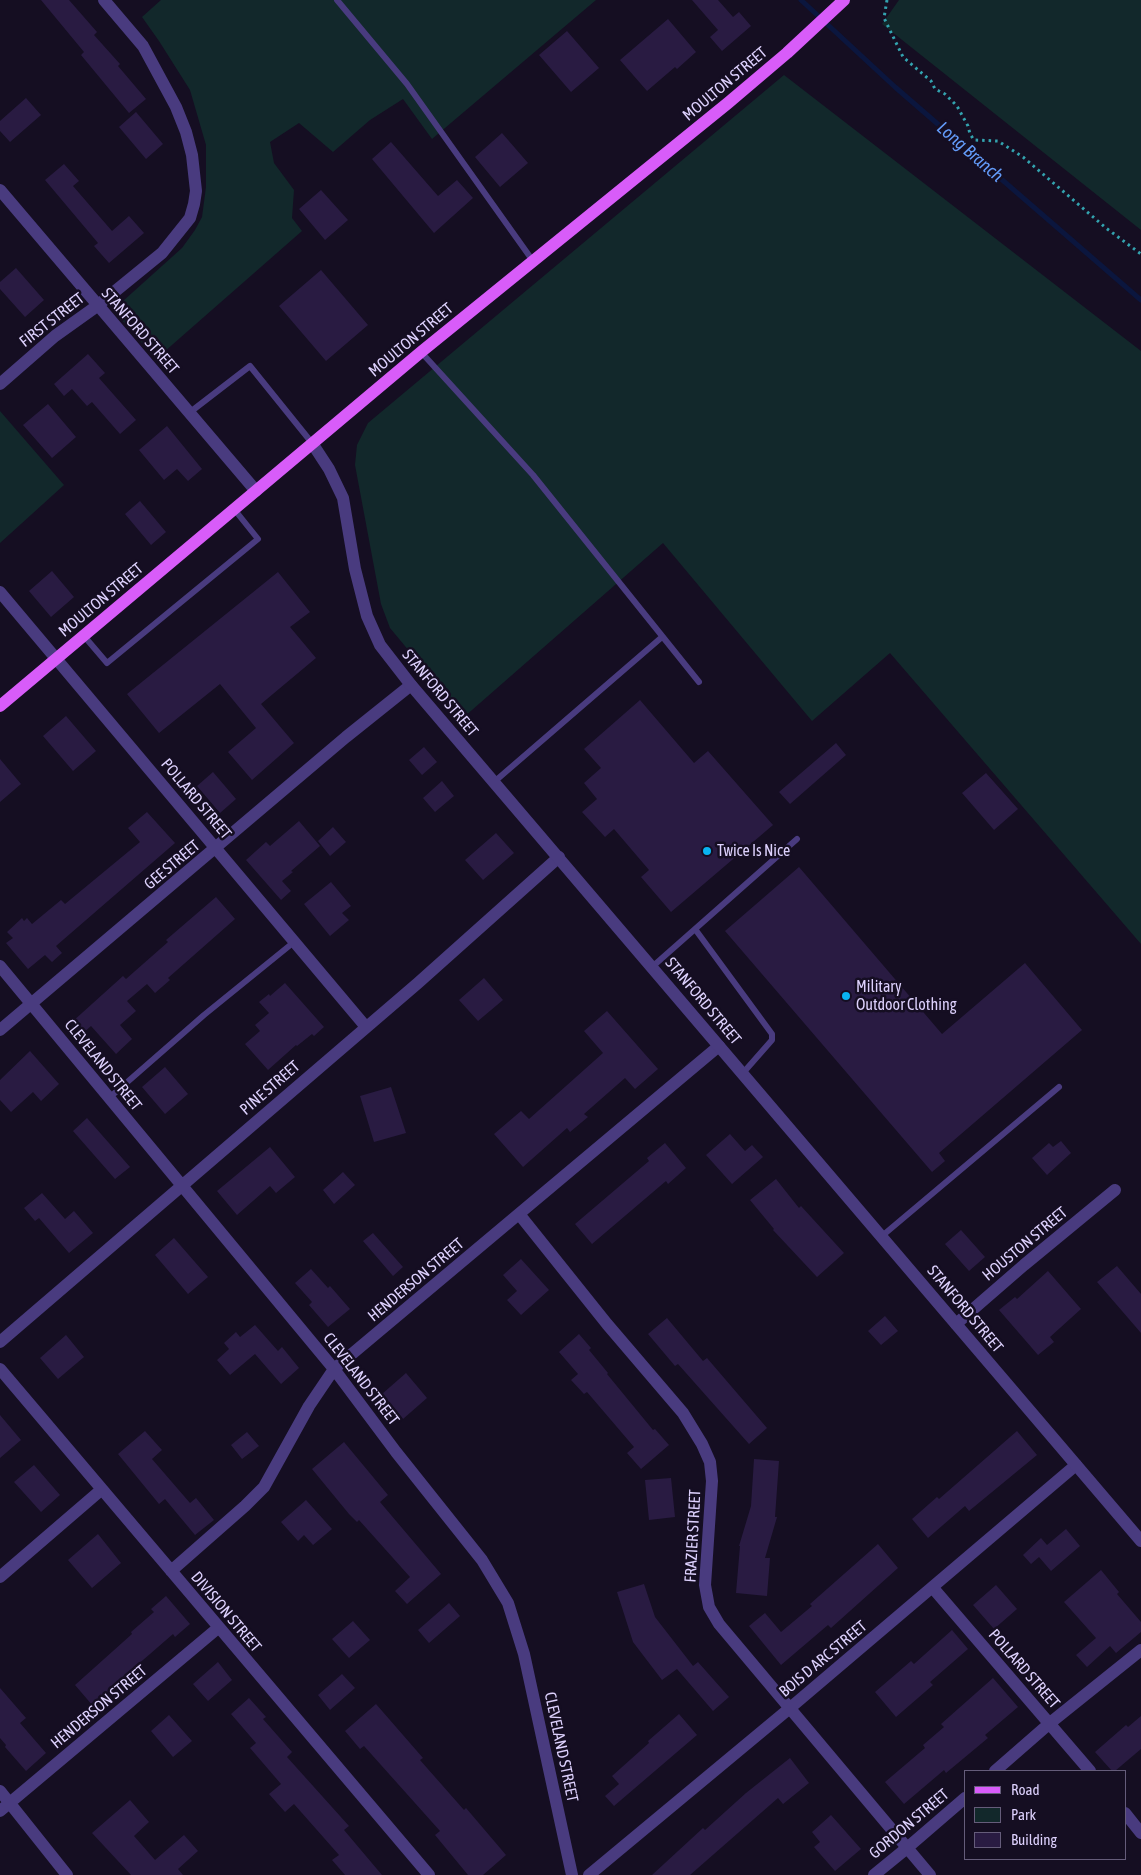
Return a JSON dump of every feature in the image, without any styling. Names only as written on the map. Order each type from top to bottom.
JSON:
[{"type":"main road","name":"MOULTON STREET","points":[[0,706],[421,352],[787,53],[844,0]]},
{"type":"street","name":"FIRST STREET","points":[[0,384],[55,336],[97,306],[162,253],[190,218],[196,191],[192,155],[186,132],[176,108],[143,46],[104,0]]},
{"type":"street","name":"STANFORD STREET","points":[[0,190],[256,491]]},
{"type":"street","name":"STANFORD STREET","points":[[312,443],[329,470],[343,498],[355,569],[368,616],[380,645],[411,685],[1141,1541]]},
{"type":"street","name":"POLLARD STREET","points":[[0,592],[366,1027]]},
{"type":"street","name":"GEE STREET","points":[[0,1030],[411,685]]},
{"type":"street","name":"PINE STREET","points":[[0,1342],[366,1027],[559,857]]},
{"type":"street","name":"CLEVELAND STREET","points":[[0,966],[334,1369],[396,1452],[482,1560],[508,1603],[524,1654],[572,1875]]},
{"type":"street","name":"HENDERSON STREET","points":[[171,1571],[264,1487],[309,1406],[334,1369],[720,1046]]},
{"type":"street","name":"HOUSTON STREET","points":[[956,1324],[1024,1264],[1115,1190]]},
{"type":"street","name":"FRAZIER STREET","points":[[519,1214],[607,1324],[683,1413],[702,1444],[710,1462],[712,1481],[705,1585],[709,1607],[719,1624],[930,1875]]},
{"type":"street","name":"DIVISION STREET","points":[[0,1369],[429,1875]]},
{"type":"street","name":"BOIS D ARC STREET","points":[[589,1875],[933,1588],[1076,1465]]},
{"type":"street","points":[[0,1577],[101,1490]]},
{"type":"street","name":"POLLARD STREET","points":[[933,1588],[1089,1770]]},
{"type":"street","name":"HENDERSON STREET","points":[[5,1807],[218,1628]]},
{"type":"street","points":[[996,1770],[1050,1723],[1141,1650]]},
{"type":"street","points":[[0,1791],[5,1807],[66,1875]]},
{"type":"street","name":"GORDON STREET","points":[[874,1875],[964,1799]]},
{"type":"street","points":[[1126,1815],[1141,1833]]},
{"type":"lane","points":[[337,0],[407,84],[533,261]]},
{"type":"lane","points":[[421,352],[533,476],[699,682]]},
{"type":"lane","points":[[189,413],[250,366],[312,443]]},
{"type":"lane","points":[[84,636],[106,663],[258,539],[234,509]]},
{"type":"lane","points":[[494,782],[662,636]]},
{"type":"lane","points":[[652,967],[797,839]]},
{"type":"lane","points":[[695,929],[772,1034],[772,1040],[743,1073]]},
{"type":"lane","points":[[109,1098],[204,1015],[294,942]]},
{"type":"lane","points":[[882,1236],[1059,1087]]},
{"type":"path","points":[[887,0],[884,18],[898,49],[903,57],[931,81],[935,89],[946,94],[957,106],[974,140],[998,141],[1023,157],[1106,228],[1141,254]]},
{"type":"green space","points":[[161,0],[596,0],[432,139],[403,99],[370,120],[333,152],[299,123],[270,142],[274,163],[294,190],[292,218],[302,231],[156,359],[113,310],[182,248],[202,217],[206,187],[206,145],[190,90],[142,17]]},
{"type":"green space","points":[[899,0],[1141,0],[1141,230],[882,24]]},
{"type":"green space","points":[[784,75],[1141,351],[1141,944],[890,653],[812,721],[663,543],[464,717],[390,628],[381,604],[355,465],[357,445],[368,423]]},
{"type":"green space","points":[[0,411],[64,485],[0,543]]},
{"type":"building","points":[[41,0],[69,0],[97,32],[94,35],[120,64],[118,66],[146,99],[129,113],[81,55],[84,52]]},
{"type":"building","points":[[692,0],[718,0],[733,17],[739,12],[751,26],[722,51],[710,37],[718,30]]},
{"type":"building","points":[[668,19],[696,52],[647,91],[620,60]]},
{"type":"building","points":[[567,31],[599,68],[571,92],[539,55]]},
{"type":"building","points":[[26,98],[41,115],[10,142],[0,131],[0,121]]},
{"type":"building","points":[[136,112],[163,144],[146,159],[119,127]]},
{"type":"building","points":[[502,133],[528,163],[500,187],[475,157]]},
{"type":"building","points":[[391,142],[438,196],[457,180],[473,198],[434,233],[372,159]]},
{"type":"building","points":[[64,164],[79,181],[73,186],[112,231],[129,216],[144,233],[109,263],[94,246],[98,243],[45,180]]},
{"type":"building","points":[[321,190],[348,220],[325,240],[299,209]]},
{"type":"building","points":[[16,268],[44,300],[25,317],[0,289],[0,282]]},
{"type":"building","points":[[321,270],[368,325],[326,361],[279,306]]},
{"type":"building","points":[[88,354],[105,373],[99,378],[136,420],[120,434],[92,402],[87,406],[72,389],[64,396],[54,384]]},
{"type":"building","points":[[48,404],[76,437],[52,458],[23,425]]},
{"type":"building","points":[[167,426],[202,469],[188,481],[177,469],[164,480],[139,450]]},
{"type":"building","points":[[140,501],[166,532],[151,545],[125,514]]},
{"type":"building","points":[[52,571],[74,597],[51,617],[29,591]]},
{"type":"building","points":[[278,572],[310,612],[290,627],[316,658],[261,704],[294,743],[252,780],[228,752],[256,728],[220,684],[159,733],[127,694]]},
{"type":"building","points":[[640,700],[694,763],[708,751],[773,825],[671,912],[641,877],[649,870],[614,829],[605,837],[582,812],[597,799],[584,783],[601,768],[584,749]]},
{"type":"building","points":[[66,716],[96,751],[73,771],[43,736]]},
{"type":"building","points":[[836,743],[846,755],[790,804],[779,792]]},
{"type":"building","points":[[424,747],[437,762],[422,775],[409,760]]},
{"type":"building","points":[[0,759],[21,784],[0,802]]},
{"type":"building","points":[[213,772],[236,799],[220,813],[197,786]]},
{"type":"building","points":[[986,773],[1018,809],[994,830],[962,793]]},
{"type":"building","points":[[442,781],[454,796],[435,812],[423,798]]},
{"type":"building","points":[[147,812],[175,843],[56,946],[62,953],[52,962],[45,955],[28,969],[6,943],[13,938],[7,932],[22,918],[24,921],[27,918],[32,924],[61,900],[65,904],[140,842],[128,828]]},
{"type":"building","points":[[299,821],[320,846],[282,881],[291,891],[281,900],[246,860],[266,842],[270,846]]},
{"type":"building","points":[[333,827],[346,842],[330,856],[318,841]]},
{"type":"building","points":[[496,833],[514,853],[483,880],[465,860]]},
{"type":"building","name":"Military Outdoor Clothing","points":[[799,867],[942,1034],[1025,963],[1082,1030],[939,1153],[945,1161],[932,1172],[725,931]]},
{"type":"building","points":[[331,882],[351,906],[342,913],[349,920],[330,936],[304,904]]},
{"type":"building","points":[[216,897],[235,919],[168,978],[170,980],[155,993],[147,984],[127,1001],[136,1011],[120,1025],[132,1039],[116,1054],[91,1026],[82,1034],[72,1022],[123,976],[126,979],[168,942],[166,940]]},
{"type":"building","points":[[484,978],[503,1000],[478,1021],[459,1000]]},
{"type":"building","points":[[285,983],[324,1027],[314,1036],[312,1034],[296,1045],[268,1070],[245,1044],[260,1031],[255,1025],[269,1013],[259,1002],[269,994],[270,996]]},
{"type":"building","points":[[607,1011],[658,1069],[635,1089],[625,1078],[584,1114],[588,1117],[570,1132],[567,1128],[523,1167],[494,1134],[521,1111],[529,1119],[603,1053],[584,1031]]},
{"type":"building","points":[[30,1051],[59,1084],[41,1101],[33,1092],[11,1112],[0,1100],[0,1080]]},
{"type":"building","points":[[165,1067],[188,1094],[165,1114],[142,1087]]},
{"type":"building","points":[[391,1087],[406,1133],[374,1142],[360,1096]]},
{"type":"building","points":[[87,1118],[130,1167],[115,1179],[73,1131]]},
{"type":"building","points":[[730,1134],[745,1151],[752,1145],[763,1157],[732,1184],[706,1155]]},
{"type":"building","points":[[1061,1141],[1071,1153],[1047,1175],[1032,1158],[1049,1143],[1053,1147]]},
{"type":"building","points":[[665,1143],[686,1168],[668,1184],[666,1181],[592,1244],[575,1224],[649,1161],[647,1158]]},
{"type":"building","points":[[270,1147],[295,1177],[276,1193],[270,1186],[237,1215],[217,1191]]},
{"type":"building","points":[[343,1172],[355,1185],[334,1204],[323,1190]]},
{"type":"building","points":[[776,1179],[799,1208],[801,1206],[844,1253],[817,1277],[773,1230],[750,1200]]},
{"type":"building","points":[[42,1193],[65,1219],[74,1211],[93,1233],[69,1253],[39,1218],[35,1221],[24,1208]]},
{"type":"building","points":[[961,1230],[985,1257],[969,1271],[945,1244]]},
{"type":"building","points":[[373,1233],[403,1267],[393,1276],[363,1241]]},
{"type":"building","points":[[174,1238],[208,1277],[188,1294],[155,1255]]},
{"type":"building","points":[[521,1259],[549,1290],[521,1315],[507,1300],[517,1291],[503,1275]]},
{"type":"building","points":[[1117,1266],[1141,1294],[1141,1333],[1097,1282]]},
{"type":"building","points":[[311,1269],[328,1288],[330,1286],[350,1309],[328,1327],[309,1305],[312,1302],[295,1283]]},
{"type":"building","points":[[1048,1271],[1081,1309],[1050,1337],[1054,1342],[1038,1355],[999,1310],[1015,1297],[1017,1299]]},
{"type":"building","points":[[885,1316],[898,1331],[881,1345],[868,1331]]},
{"type":"building","points":[[667,1318],[703,1361],[707,1358],[767,1428],[749,1444],[678,1364],[675,1366],[648,1334]]},
{"type":"building","points":[[255,1325],[278,1351],[282,1347],[299,1368],[281,1384],[255,1354],[230,1375],[217,1360],[229,1349],[224,1343],[236,1332],[240,1337]]},
{"type":"building","points":[[579,1334],[591,1348],[589,1350],[607,1374],[653,1430],[655,1429],[669,1445],[641,1469],[627,1453],[634,1447],[587,1392],[584,1394],[571,1380],[578,1374],[559,1352]]},
{"type":"building","points":[[66,1335],[84,1357],[58,1379],[40,1358]]},
{"type":"building","points":[[406,1373],[427,1398],[403,1419],[382,1394]]},
{"type":"building","points":[[0,1415],[21,1440],[0,1458]]},
{"type":"building","points":[[145,1431],[162,1450],[152,1459],[190,1503],[196,1498],[214,1520],[195,1535],[165,1499],[159,1504],[118,1454]]},
{"type":"building","points":[[1017,1431],[1037,1455],[969,1511],[965,1506],[928,1538],[912,1519],[937,1497],[939,1499]]},
{"type":"building","points":[[247,1432],[259,1446],[242,1459],[231,1445]]},
{"type":"building","points":[[344,1442],[388,1495],[380,1502],[441,1574],[407,1604],[395,1591],[410,1577],[359,1520],[357,1522],[349,1514],[312,1469]]},
{"type":"building","points":[[754,1459],[779,1461],[775,1517],[777,1517],[765,1558],[770,1558],[767,1596],[736,1593],[739,1546],[751,1506]]},
{"type":"building","points":[[34,1465],[60,1495],[41,1512],[14,1482]]},
{"type":"building","points":[[671,1478],[675,1517],[649,1520],[645,1480]]},
{"type":"building","points":[[306,1500],[332,1529],[313,1545],[304,1535],[298,1541],[281,1522]]},
{"type":"building","points":[[1066,1529],[1080,1546],[1051,1571],[1039,1557],[1031,1564],[1023,1555],[1041,1538],[1047,1545]]},
{"type":"building","points":[[98,1534],[121,1563],[92,1588],[68,1560]]},
{"type":"building","points":[[878,1544],[898,1568],[831,1628],[828,1625],[781,1665],[749,1626],[765,1613],[781,1632],[812,1606],[810,1604]]},
{"type":"building","points":[[1101,1570],[1119,1592],[1117,1594],[1141,1622],[1141,1632],[1116,1653],[1110,1646],[1087,1667],[1076,1655],[1096,1638],[1064,1602]]},
{"type":"building","points":[[644,1584],[655,1617],[693,1666],[698,1662],[729,1697],[713,1711],[677,1669],[662,1680],[633,1642],[617,1592]]},
{"type":"building","points":[[996,1585],[1017,1609],[994,1629],[973,1605]]},
{"type":"building","points":[[166,1596],[190,1624],[175,1637],[173,1634],[109,1689],[111,1691],[93,1706],[75,1685],[132,1634],[131,1632],[154,1612],[151,1609]]},
{"type":"building","points":[[449,1603],[460,1616],[429,1643],[418,1630]]},
{"type":"building","points":[[353,1621],[370,1640],[349,1658],[332,1639]]},
{"type":"building","points":[[952,1630],[968,1649],[930,1682],[933,1685],[896,1717],[875,1692],[911,1661],[914,1664]]},
{"type":"building","points":[[218,1662],[232,1680],[208,1701],[193,1684]]},
{"type":"building","points":[[342,1674],[355,1688],[330,1710],[318,1695]]},
{"type":"building","points":[[993,1678],[1018,1707],[985,1735],[988,1738],[946,1773],[944,1770],[904,1804],[885,1782],[925,1748],[923,1745],[944,1727],[941,1724]]},
{"type":"building","points":[[0,1688],[26,1718],[20,1723],[46,1753],[26,1771],[5,1747],[6,1745],[0,1738]]},
{"type":"building","points":[[249,1698],[266,1717],[263,1719],[292,1752],[287,1757],[349,1826],[344,1830],[382,1875],[345,1875],[332,1860],[339,1855],[294,1804],[285,1812],[269,1794],[281,1784],[250,1748],[256,1743],[231,1714]]},
{"type":"building","points":[[376,1704],[423,1758],[420,1760],[464,1810],[466,1808],[506,1855],[483,1875],[468,1875],[435,1835],[440,1831],[364,1746],[360,1749],[345,1731]]},
{"type":"building","points":[[679,1714],[697,1735],[614,1806],[605,1796],[619,1784],[612,1776]]},
{"type":"building","points":[[169,1715],[192,1741],[173,1757],[151,1731]]},
{"type":"building","points":[[1141,1716],[1141,1749],[1116,1770],[1111,1770],[1095,1752],[1126,1725],[1128,1727]]},
{"type":"building","points":[[790,1758],[809,1783],[783,1804],[778,1798],[690,1875],[652,1875],[703,1828],[705,1830],[746,1793]]},
{"type":"building","points":[[130,1800],[149,1822],[134,1836],[155,1860],[184,1835],[198,1851],[178,1869],[183,1875],[131,1875],[92,1833]]},
{"type":"building","points":[[831,1815],[861,1849],[835,1871],[814,1847],[820,1842],[812,1832]]},
{"type":"waterway","name":"Long Branch","points":[[801,0],[895,87],[1141,300]]},
{"type":"place","name":"Twice Is Nice","points":[[707,851]]},
{"type":"place","name":"Military Outdoor Clothing","points":[[846,996]]}]
